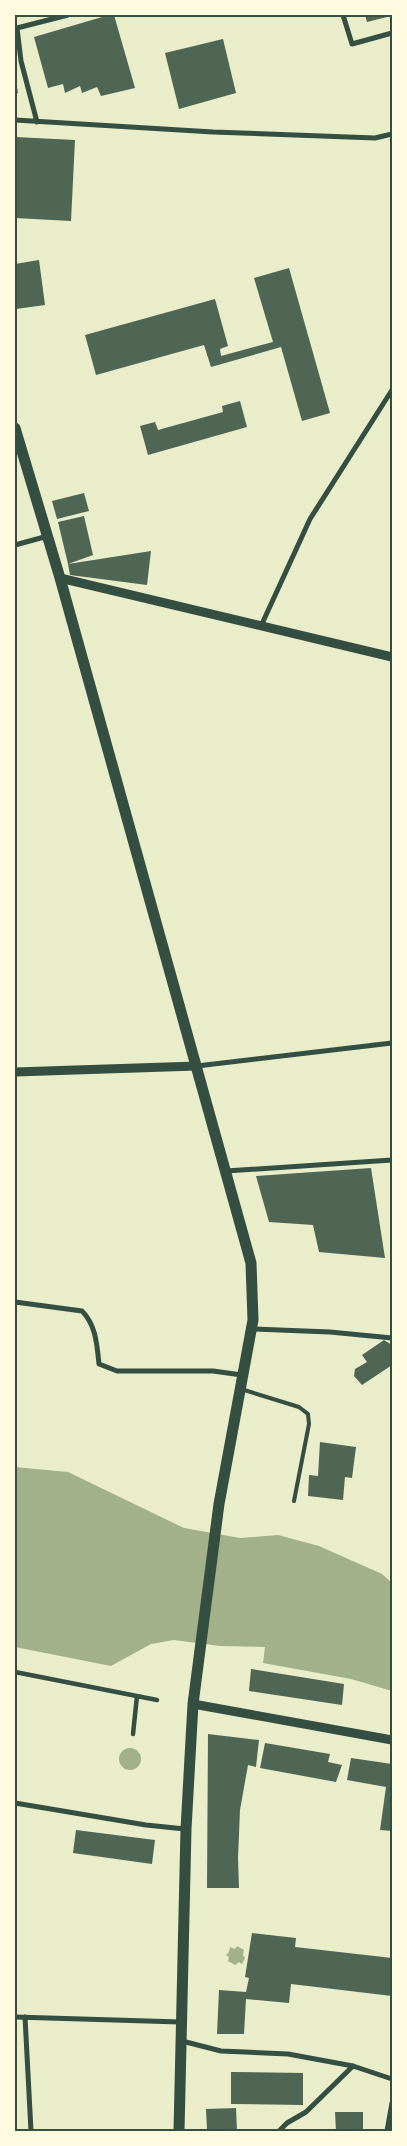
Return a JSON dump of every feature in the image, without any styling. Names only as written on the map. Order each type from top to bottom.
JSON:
[{"type":"main road","points":[[15,428],[60,578],[251,1263],[251,1329],[219,1504],[192,1704],[180,2022],[182,2041],[179,2131]]},
{"type":"street","points":[[37,122],[21,61],[17,28],[68,15]]},
{"type":"street","points":[[344,15],[352,44],[392,33]]},
{"type":"street","points":[[15,120],[213,132],[375,138],[392,134]]},
{"type":"street","points":[[261,626],[310,519],[392,390]]},
{"type":"street","points":[[15,545],[48,536]]},
{"type":"street","points":[[60,578],[392,657]]},
{"type":"street","points":[[15,1072],[197,1066],[392,1042]]},
{"type":"street","points":[[226,1171],[392,1160]]},
{"type":"street","points":[[15,1302],[82,1311],[89,1318],[97,1340],[99,1364],[117,1372],[213,1371],[242,1375]]},
{"type":"street","points":[[251,1329],[330,1332],[392,1338]]},
{"type":"street","points":[[15,1672],[157,1700]]},
{"type":"street","points":[[133,1734],[138,1696]]},
{"type":"street","points":[[192,1704],[392,1740]]},
{"type":"street","points":[[15,1803],[146,1825],[186,1829]]},
{"type":"street","points":[[15,2017],[180,2022]]},
{"type":"street","points":[[25,2017],[31,2131]]},
{"type":"street","points":[[182,2041],[221,2051],[288,2054],[352,2066],[392,2079]]},
{"type":"street","points":[[279,2131],[287,2122],[306,2112],[352,2066]]},
{"type":"street","points":[[387,2131],[392,2103]]},
{"type":"lane","points":[[239,1388],[299,1407],[308,1414],[309,1424],[294,1501]]},
{"type":"shaded area","points":[[15,1467],[68,1472],[184,1528],[240,1538],[278,1535],[319,1546],[382,1574],[392,1583],[392,1691],[351,1679],[263,1663],[265,1647],[220,1646],[174,1640],[151,1644],[111,1666],[15,1647]]},
{"type":"shaded area","points":[[130,1748],[138,1751],[141,1759],[138,1767],[130,1770],[122,1767],[119,1759],[122,1751]]},
{"type":"shaded area","points":[[237,1946],[244,1950],[243,1955],[245,1958],[242,1964],[239,1962],[235,1965],[228,1961],[229,1957],[226,1955],[230,1947],[235,1949]]},
{"type":"building","points":[[114,15],[135,88],[101,96],[97,87],[82,93],[80,86],[65,93],[63,84],[48,88],[34,37]]},
{"type":"building","points":[[365,15],[391,15],[391,16],[367,22]]},
{"type":"building","points":[[223,39],[236,93],[179,109],[165,53]]},
{"type":"building","points":[[15,82],[18,93],[15,94]]},
{"type":"building","points":[[15,137],[75,140],[71,221],[15,218]]},
{"type":"building","points":[[39,260],[45,305],[16,309],[15,264]]},
{"type":"building","points":[[289,268],[330,413],[302,421],[281,347],[211,367],[204,345],[96,375],[85,335],[215,299],[228,346],[220,349],[221,356],[273,342],[254,278]]},
{"type":"building","points":[[240,401],[247,427],[148,455],[140,426],[155,422],[158,430],[223,412],[222,406]]},
{"type":"building","points":[[84,493],[89,511],[57,519],[52,501]]},
{"type":"building","points":[[84,516],[93,555],[68,564],[58,522]]},
{"type":"building","points":[[151,551],[147,585],[70,575],[68,564]]},
{"type":"building","points":[[371,1168],[385,1258],[319,1252],[313,1225],[269,1222],[256,1176]]},
{"type":"building","points":[[384,1340],[392,1345],[392,1365],[362,1385],[354,1376],[355,1369],[367,1362],[362,1355]]},
{"type":"building","points":[[320,1442],[356,1447],[352,1478],[345,1477],[343,1500],[308,1496],[309,1475],[318,1476]]},
{"type":"building","points":[[251,1669],[344,1684],[342,1705],[249,1691]]},
{"type":"building","points":[[208,1734],[259,1740],[256,1767],[248,1765],[240,1810],[239,1888],[207,1888]]},
{"type":"building","points":[[265,1743],[330,1754],[328,1762],[342,1765],[336,1782],[260,1768]]},
{"type":"building","points":[[351,1758],[392,1764],[392,1831],[380,1830],[386,1787],[347,1780]]},
{"type":"building","points":[[76,1830],[155,1840],[152,1864],[73,1853]]},
{"type":"building","points":[[252,1933],[296,1938],[295,1947],[392,1958],[392,1996],[291,1984],[289,2003],[246,1999],[244,2034],[217,2034],[219,1990],[246,1992],[249,1978],[245,1977]]},
{"type":"building","points":[[231,2072],[303,2073],[303,2105],[231,2104]]},
{"type":"building","points":[[236,2108],[237,2131],[207,2131],[206,2109]]},
{"type":"building","points":[[335,2112],[363,2112],[363,2131],[336,2131]]}]
